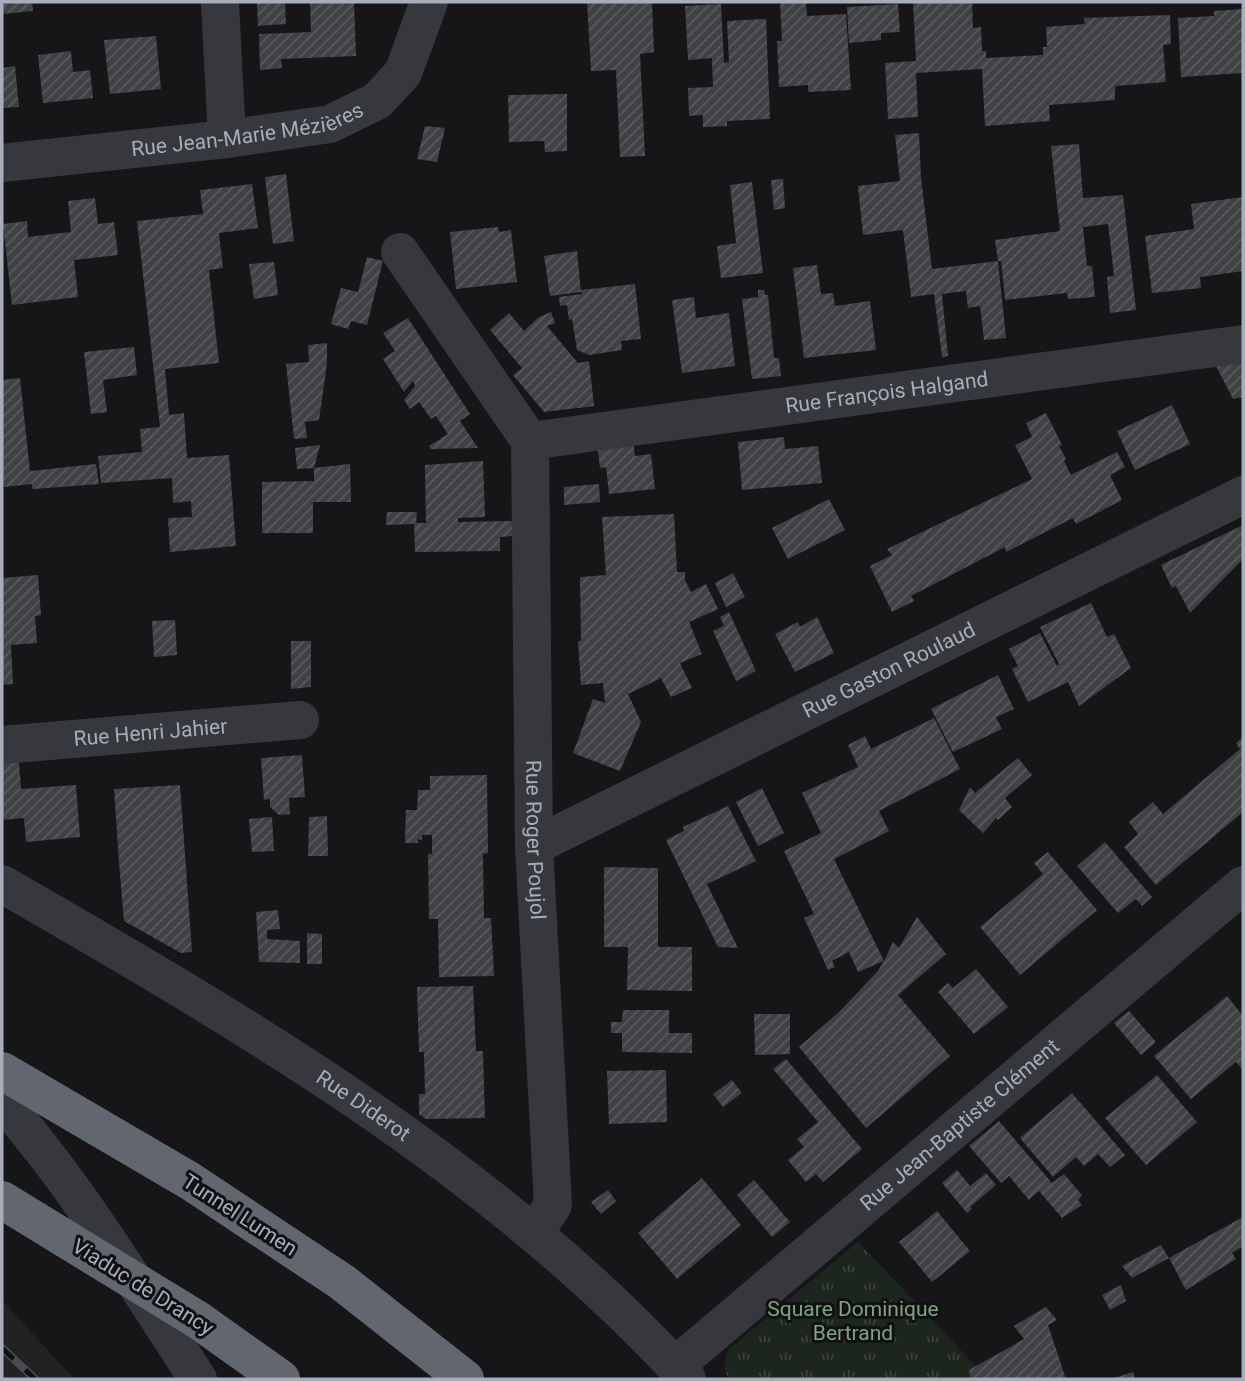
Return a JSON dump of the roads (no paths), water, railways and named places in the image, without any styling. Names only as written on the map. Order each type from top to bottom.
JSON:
[{"type":"highway","name":"Tunnel Lumen","points":[[2,1071],[211,1195],[342,1282],[466,1379]]},
{"type":"highway","name":"Viaduc de Drancy","points":[[2,1200],[198,1320],[281,1379]]},
{"type":"street","points":[[220,2],[227,139]]},
{"type":"street","name":"Rue Jean-Marie Mézières","points":[[2,163],[227,139],[330,124],[377,101],[403,73],[429,2]]},
{"type":"street","points":[[400,252],[530,441]]},
{"type":"street","name":"Rue François Halgand","points":[[530,441],[1243,344]]},
{"type":"street","name":"Rue Roger Poujol","points":[[530,441],[534,846],[553,1205],[534,1233]]},
{"type":"street","name":"Rue Gaston Roulaud","points":[[534,846],[1243,495]]},
{"type":"street","name":"Rue Henri Jahier","points":[[2,745],[300,720]]},
{"type":"street","name":"Rue Diderot","points":[[2,884],[140,963],[288,1055],[443,1162],[534,1233],[619,1311],[680,1373]]},
{"type":"street","name":"Rue Jean-Baptiste Clément","points":[[680,1373],[1243,885]]},
{"type":"street","points":[[2,1101],[21,1122],[93,1221],[198,1379]]},
{"type":"railway","points":[[2,1348],[35,1379]]},
{"type":"park label","name":"Square Dominique Bertrand","points":[[853,1321]]}]
